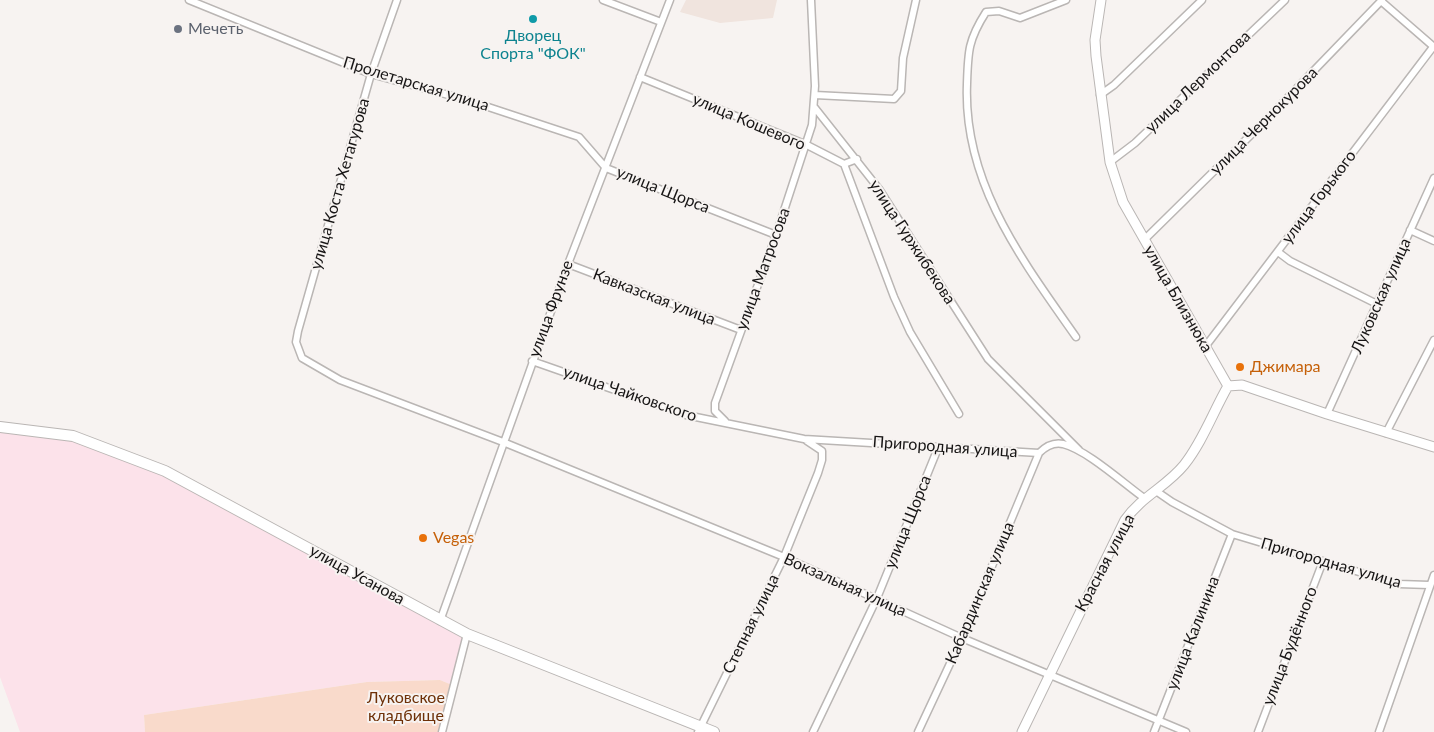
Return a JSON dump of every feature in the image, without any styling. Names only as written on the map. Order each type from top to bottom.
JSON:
[{"type":"main road","name":"улица Усанова","points":[[0,426],[73,436],[165,471],[467,634],[700,729],[714,732]]},
{"type":"street","name":"Пролетарская улица","points":[[189,0],[371,74],[467,100],[580,137],[606,168]]},
{"type":"street","name":"улица Коста Хетагурова","points":[[296,342],[371,74],[397,0]]},
{"type":"street","points":[[603,0],[661,22]]},
{"type":"street","name":"улица Фрунзе","points":[[440,621],[532,361],[670,0]]},
{"type":"street","points":[[811,0],[815,108]]},
{"type":"street","points":[[815,95],[894,99],[899,96],[902,91],[903,58],[916,0]]},
{"type":"street","points":[[1066,0],[1020,18],[999,11],[986,12],[972,33],[968,54],[966,100],[972,151],[990,199],[1026,266],[1076,337]]},
{"type":"street","name":"улица Близнюка","points":[[1102,0],[1095,40],[1100,95],[1110,162],[1123,202],[1228,386]]},
{"type":"street","points":[[1100,95],[1114,85],[1202,0]]},
{"type":"street","name":"улица Лермонтова","points":[[1110,162],[1135,143],[1285,0]]},
{"type":"street","name":"улица Горького","points":[[1206,347],[1434,47],[1382,0]]},
{"type":"street","name":"улица Чернокурова","points":[[1144,240],[1271,115],[1382,0]]},
{"type":"street","name":"улица Кошевого","points":[[640,76],[806,145],[844,164]]},
{"type":"street","name":"улица Матросова","points":[[728,424],[720,418],[715,410],[715,403],[776,235],[806,145],[815,108]]},
{"type":"street","name":"улица Гуржибекова","points":[[815,108],[857,159],[911,235],[966,328],[988,359],[1083,454]]},
{"type":"street","points":[[844,164],[857,159]]},
{"type":"street","name":"улица Гуржибекова","points":[[844,164],[906,323],[959,414]]},
{"type":"street","name":"улица Щорса","points":[[606,168],[776,235]]},
{"type":"street","name":"Луковская улица","points":[[1327,414],[1434,178]]},
{"type":"street","points":[[1410,230],[1434,241]]},
{"type":"street","points":[[1278,252],[1290,261],[1377,304]]},
{"type":"street","name":"Кавказская улица","points":[[568,264],[741,330]]},
{"type":"street","points":[[1386,433],[1434,340]]},
{"type":"street","name":"Вокзальная улица","points":[[296,342],[302,358],[340,380],[503,442],[784,557],[962,638],[1186,732]]},
{"type":"street","name":"улица Чайковского","points":[[532,361],[686,415],[728,424]]},
{"type":"street","points":[[1228,386],[1242,385],[1434,447]]},
{"type":"street","name":"Красная улица","points":[[1022,732],[1115,538],[1129,514],[1144,498],[1184,465],[1196,448],[1228,386]]},
{"type":"street","name":"Пригородная улица","points":[[728,424],[804,439],[938,448],[1039,453],[1045,447],[1053,444],[1063,444],[1083,454],[1144,498]]},
{"type":"street","name":"Степная улица","points":[[700,729],[784,557],[822,460],[822,451],[816,445],[804,439]]},
{"type":"street","name":"улица Щорса","points":[[813,732],[877,598],[938,448]]},
{"type":"street","name":"Кабардинская улица","points":[[918,732],[962,638],[1039,453]]},
{"type":"street","name":"Пригородная улица","points":[[1156,490],[1172,502],[1232,534],[1399,584],[1429,585]]},
{"type":"street","name":"улица Калинина","points":[[1154,732],[1232,534]]},
{"type":"street","name":"улица Будённого","points":[[1258,732],[1323,561]]},
{"type":"street","points":[[1379,732],[1434,575]]},
{"type":"street","points":[[442,732],[467,634]]},
{"type":"shaded area","points":[[686,0],[777,0],[773,18],[720,23],[680,12]]},
{"type":"shaded area","points":[[0,427],[50,432],[165,471],[467,634],[452,685],[440,680],[367,682],[144,715],[145,732],[20,732],[0,677]]},
{"type":"green space","name":"Луковское кладбище","points":[[440,680],[452,685],[438,732],[145,732],[144,715],[367,682]]},
{"type":"place","name":"Дворец Спорта \"ФОК\"","points":[[533,19]]},
{"type":"place","name":"Мечеть","points":[[178,29]]},
{"type":"place","name":"Джимара","points":[[1240,367]]},
{"type":"place","name":"Vegas","points":[[423,538]]}]
